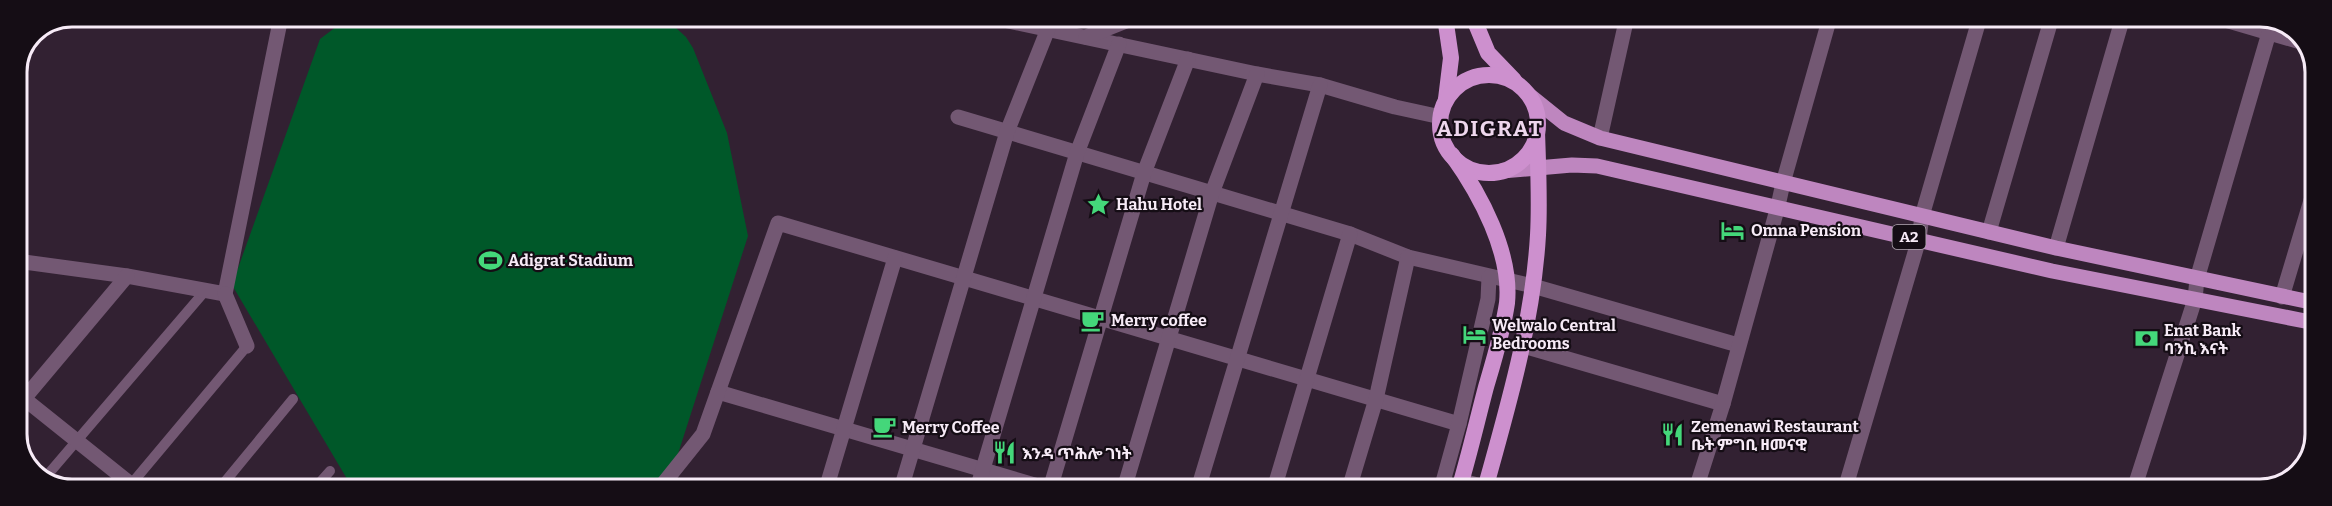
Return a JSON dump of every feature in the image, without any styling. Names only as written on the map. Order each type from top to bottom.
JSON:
[{"type":"highway","points":[[1446,27],[1451,58],[1446,100],[1441,117],[1442,138],[1469,179],[1494,232],[1502,257],[1497,278],[1507,301],[1501,332],[1462,479]]},
{"type":"highway","name":"A2","points":[[1477,27],[1488,53],[1525,92],[1536,112],[1537,130]]},
{"type":"highway","name":"A2","points":[[1446,100],[1463,82],[1481,76],[1500,76],[1512,81],[1525,92]]},
{"type":"highway","points":[[1490,479],[1523,346],[1533,286],[1538,235],[1537,130]]},
{"type":"highway","points":[[1502,171],[1526,156],[1534,142],[1537,130]]},
{"type":"highway","name":"A2","points":[[1452,155],[1473,170],[1502,171]]},
{"type":"main road","name":"A2","points":[[1525,92],[1564,123],[1600,138],[2056,248],[2305,301]]},
{"type":"main road","name":"A2","points":[[1502,171],[1572,165],[1598,166],[2052,271],[2305,321]]},
{"type":"street","points":[[247,346],[225,294],[280,27]]},
{"type":"street","points":[[1039,27],[1257,74],[1320,84],[1395,107],[1441,117]]},
{"type":"street","points":[[1086,38],[1112,27]]},
{"type":"street","points":[[1600,138],[1625,27]]},
{"type":"street","points":[[1699,479],[1723,404],[1827,27]]},
{"type":"street","points":[[1848,479],[1919,239],[1922,216],[1977,27]]},
{"type":"street","points":[[1989,232],[2049,27]]},
{"type":"street","points":[[2056,248],[2120,27]]},
{"type":"street","points":[[2137,479],[2195,299],[2197,279],[2270,28]]},
{"type":"street","points":[[904,479],[1007,132],[1048,29]]},
{"type":"street","points":[[980,479],[1077,153],[1119,44]]},
{"type":"street","points":[[1052,479],[1144,173],[1188,59]]},
{"type":"street","points":[[1127,479],[1212,193],[1257,74]]},
{"type":"street","points":[[1201,479],[1320,84]]},
{"type":"street","points":[[958,117],[1350,234],[1408,257],[1533,286],[1738,345]]},
{"type":"street","points":[[2282,297],[2305,220]]},
{"type":"street","points":[[667,479],[703,434],[778,223],[1460,424]]},
{"type":"street","points":[[1277,479],[1350,234]]},
{"type":"street","points":[[1352,479],[1376,399],[1408,257]]},
{"type":"street","points":[[829,479],[895,258]]},
{"type":"street","points":[[27,262],[127,276],[225,294]]},
{"type":"street","points":[[27,391],[127,276]]},
{"type":"street","points":[[1444,479],[1460,424],[1488,299],[1497,278]]},
{"type":"street","points":[[1523,346],[1723,404]]},
{"type":"street","points":[[718,392],[1016,479]]},
{"type":"street","points":[[27,406],[122,479]]},
{"type":"lane","points":[[49,473],[205,291]]},
{"type":"lane","points":[[139,479],[247,346]]},
{"type":"lane","points":[[227,479],[293,399]]},
{"type":"lane","points":[[323,479],[330,471]]},
{"type":"green space","name":"Adigrat Stadium","points":[[336,27],[675,27],[686,37],[693,48],[727,133],[748,236],[677,457],[660,479],[347,479],[232,285],[320,39]]},
{"type":"place","name":"Hahu Hotel","points":[[1098,204]]},
{"type":"place","name":"Omna Pension","points":[[1733,230]]},
{"type":"place","name":"Adigrat Stadium","points":[[490,260]]},
{"type":"place","name":"Merry coffee","points":[[1093,320]]},
{"type":"place","name":"Welwalo Central Bedrooms","points":[[1474,334]]},
{"type":"place","name":"Enat Bank ባንኪ እናት","points":[[2146,339]]},
{"type":"place","name":"Merry Coffee","points":[[884,427]]},
{"type":"place","name":"Zemenawi Restaurant ቤት ምግቢ ዘመናዊ","points":[[1673,435]]},
{"type":"place","name":"እንዳ ጥሕሎ ገነት","points":[[1004,453]]},
{"type":"district","name":"ADIGRAT","points":[[1490,128]]}]
